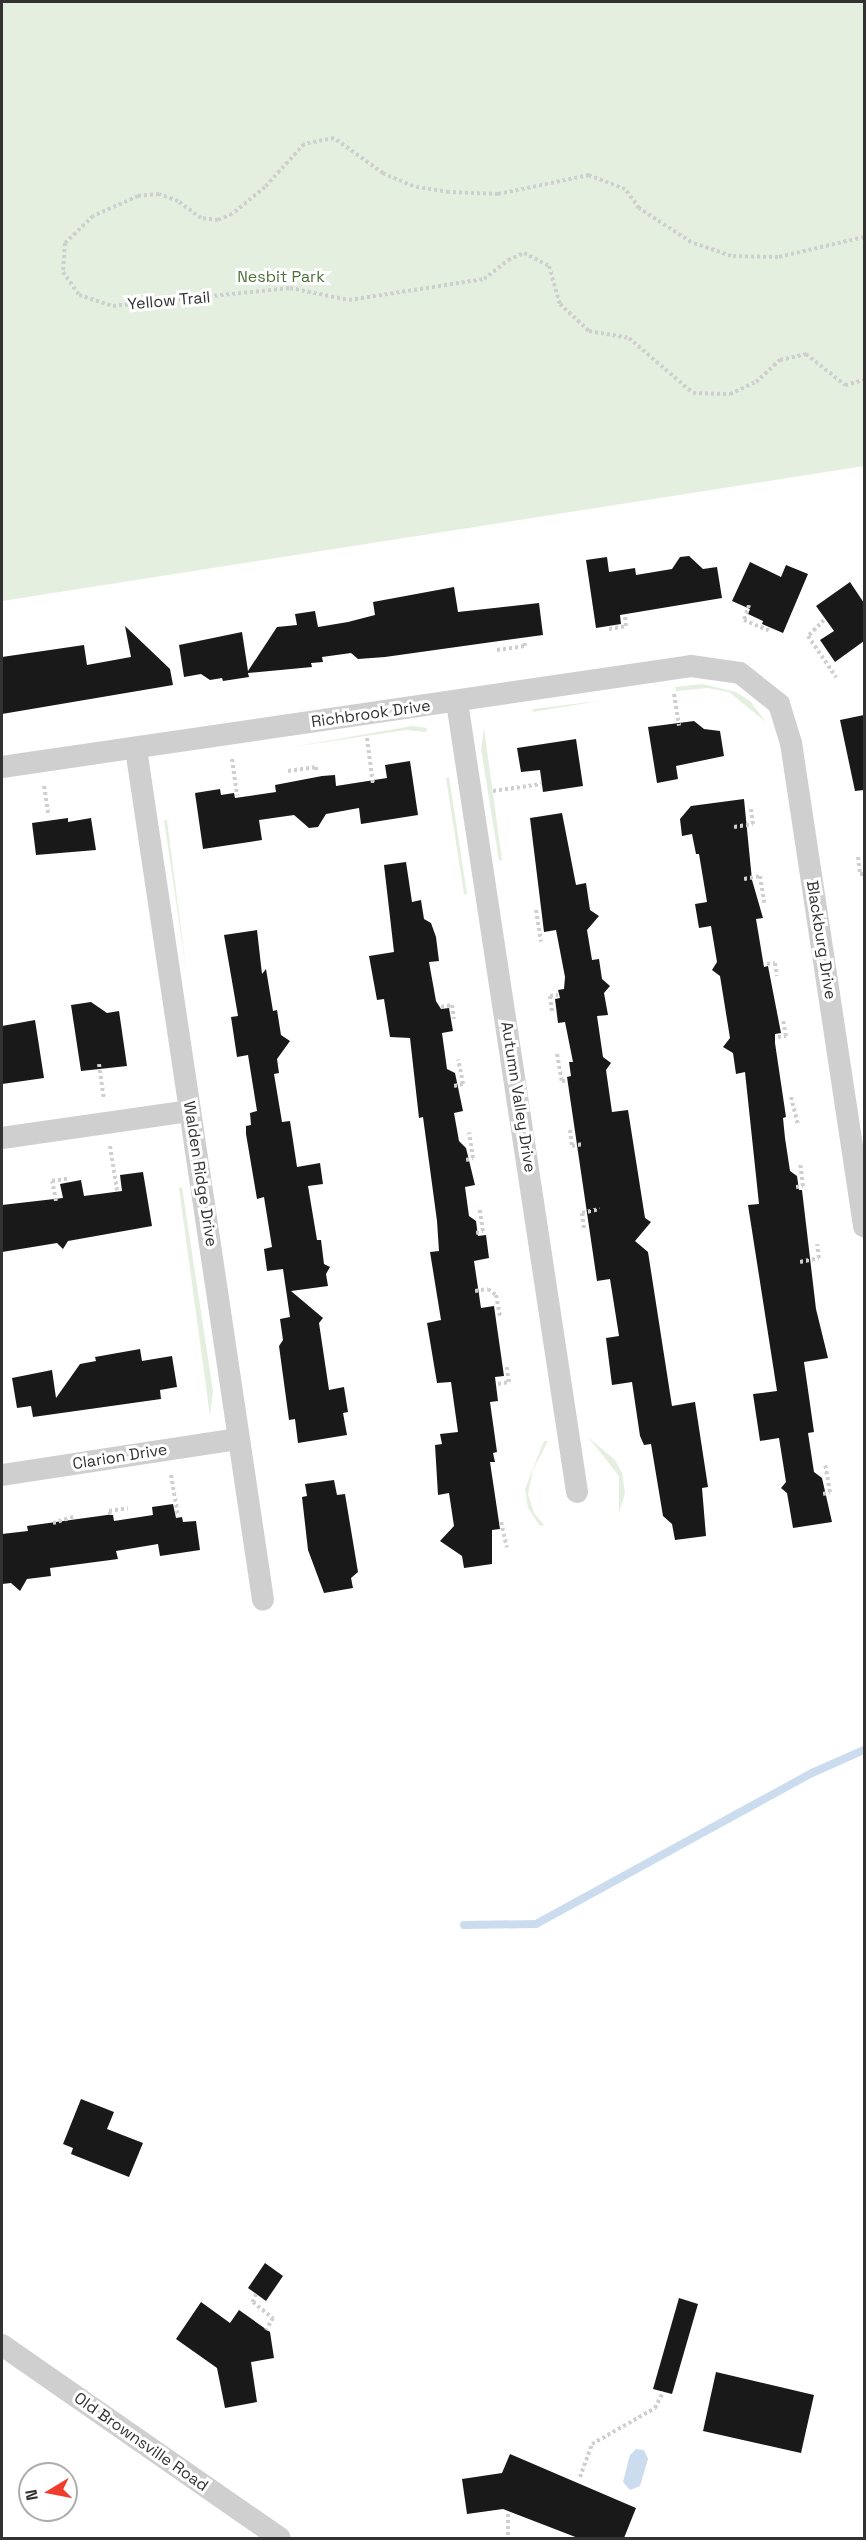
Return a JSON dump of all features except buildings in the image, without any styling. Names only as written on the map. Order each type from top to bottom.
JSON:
[{"type":"street","name":"Richbrook Drive","points":[[2,768],[691,666],[740,673]]},
{"type":"street","name":"Blackburg Drive","points":[[740,673],[779,704],[790,735],[864,1227]]},
{"type":"street","name":"Autumn Valley Drive","points":[[457,702],[577,1492]]},
{"type":"street","name":"Walden Ridge Drive","points":[[136,749],[263,1600]]},
{"type":"street","points":[[2,1138],[190,1111]]},
{"type":"street","name":"Clarion Drive","points":[[2,1475],[238,1439]]},
{"type":"street","name":"Old Brownsville Road","points":[[2,2346],[280,2538]]},
{"type":"path","name":"Yellow Trail","points":[[864,237],[778,257],[731,256],[691,242],[639,208],[625,189],[589,175],[498,194],[449,192],[413,186],[383,173],[334,138],[304,144],[265,187],[232,214],[218,220],[201,218],[178,201],[159,194],[138,196],[93,216],[65,243],[63,272],[79,295],[113,306],[290,288],[348,300],[484,279],[508,260],[524,254],[549,266],[560,304],[589,331],[629,338],[693,393],[730,394],[756,382],[780,360],[806,354],[845,386],[864,380]]},
{"type":"path","points":[[749,604],[744,620],[770,632]]},
{"type":"path","points":[[609,628],[626,626],[625,617]]},
{"type":"path","points":[[824,620],[808,636],[836,677]]},
{"type":"path","points":[[497,650],[525,646],[524,640]]},
{"type":"path","points":[[674,694],[679,726]]},
{"type":"path","points":[[367,738],[373,784]]},
{"type":"path","points":[[232,759],[237,796]]},
{"type":"path","points":[[288,771],[316,767],[316,773]]},
{"type":"path","points":[[493,791],[542,784]]},
{"type":"path","points":[[44,786],[49,816]]},
{"type":"path","points":[[734,827],[753,824],[751,809]]},
{"type":"path","points":[[858,857],[860,874],[864,874]]},
{"type":"path","points":[[744,879],[760,876],[765,906]]},
{"type":"path","points":[[536,910],[541,942]]},
{"type":"path","points":[[767,964],[775,963],[777,976]]},
{"type":"path","points":[[552,1011],[550,996],[558,995]]},
{"type":"path","points":[[441,1006],[452,1005],[454,1019]]},
{"type":"path","points":[[778,1037],[786,1036],[783,1020]]},
{"type":"path","points":[[557,1054],[562,1081],[566,1081]]},
{"type":"path","points":[[454,1086],[463,1084],[458,1059]]},
{"type":"path","points":[[99,1064],[104,1099]]},
{"type":"path","points":[[792,1097],[798,1125]]},
{"type":"path","points":[[570,1130],[572,1146],[583,1144]]},
{"type":"path","points":[[465,1160],[473,1158],[469,1132]]},
{"type":"path","points":[[110,1146],[117,1190]]},
{"type":"path","points":[[796,1188],[803,1186],[800,1162]]},
{"type":"path","points":[[56,1201],[52,1181],[70,1178]]},
{"type":"path","points":[[476,1233],[483,1232],[479,1207]]},
{"type":"path","points":[[584,1228],[582,1213],[600,1209]]},
{"type":"path","points":[[800,1262],[819,1258],[817,1244]]},
{"type":"path","points":[[475,1291],[488,1289],[496,1296],[500,1316]]},
{"type":"path","points":[[498,1384],[509,1382],[506,1364]]},
{"type":"path","points":[[823,1494],[830,1492],[825,1464]]},
{"type":"path","points":[[171,1475],[178,1516]]},
{"type":"path","points":[[110,1515],[109,1511],[128,1508]]},
{"type":"path","points":[[53,1522],[73,1517]]},
{"type":"path","points":[[501,1522],[507,1547]]},
{"type":"path","points":[[256,2295],[253,2302],[273,2318],[266,2330]]},
{"type":"path","points":[[580,2477],[592,2444],[655,2408],[663,2392]]},
{"type":"path","points":[[508,2514],[508,2538]]},
{"type":"green space","name":"Nesbit Park","points":[[2,2],[864,2],[864,466],[2,601]]},
{"type":"green space","points":[[702,684],[736,692],[750,701],[766,722],[729,692],[707,688],[676,691],[675,687]]},
{"type":"green space","points":[[671,689],[533,712],[533,709]]},
{"type":"green space","points":[[412,726],[427,728],[426,732],[406,730],[292,747]]},
{"type":"green space","points":[[484,728],[502,860],[499,861],[481,749]]},
{"type":"green space","points":[[449,777],[467,894],[464,894],[446,778]]},
{"type":"green space","points":[[164,820],[167,820],[187,976]]},
{"type":"green space","points":[[182,1187],[213,1391],[210,1416],[179,1188]]},
{"type":"green space","points":[[588,1437],[615,1460],[622,1473],[625,1493],[619,1513],[619,1476]]},
{"type":"green space","points":[[544,1441],[548,1441],[533,1470],[528,1494],[534,1513],[544,1525],[540,1526],[528,1508],[525,1489]]},
{"type":"water","points":[[636,2449],[644,2450],[648,2459],[640,2486],[630,2490],[623,2482],[630,2455]]},
{"type":"waterway","points":[[464,1925],[536,1924],[812,1773],[864,1750]]}]
